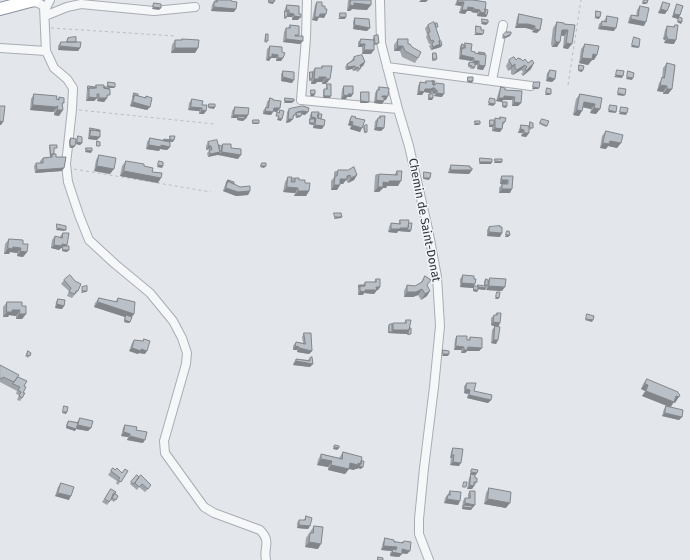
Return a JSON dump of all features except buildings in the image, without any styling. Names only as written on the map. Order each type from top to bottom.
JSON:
[{"type":"highway","points":[[0,9],[31,1]]},
{"type":"street","points":[[45,13],[50,0]]},
{"type":"street","points":[[307,0],[306,38],[301,100],[398,109]]},
{"type":"street","name":"Chemin de Saint-Donat","points":[[380,0],[381,43],[409,146],[428,229],[437,277],[440,326],[419,519],[419,534],[429,560]]},
{"type":"street","points":[[31,1],[42,5],[45,13],[46,51],[54,68],[67,79],[73,88],[66,168],[68,182],[79,216],[90,240],[115,264],[150,293],[173,321],[182,338],[187,353],[186,364],[164,441],[165,453],[204,507],[214,513],[260,530],[264,534],[267,538],[266,560]]},
{"type":"street","points":[[45,13],[81,4],[154,11],[195,7]]},
{"type":"street","points":[[492,80],[503,25]]},
{"type":"street","points":[[0,48],[46,51]]},
{"type":"street","points":[[387,67],[531,86]]},
{"type":"path","points":[[568,85],[581,0]]},
{"type":"path","points":[[45,28],[176,36]]},
{"type":"path","points":[[72,109],[214,124]]},
{"type":"path","points":[[66,168],[212,192]]}]
